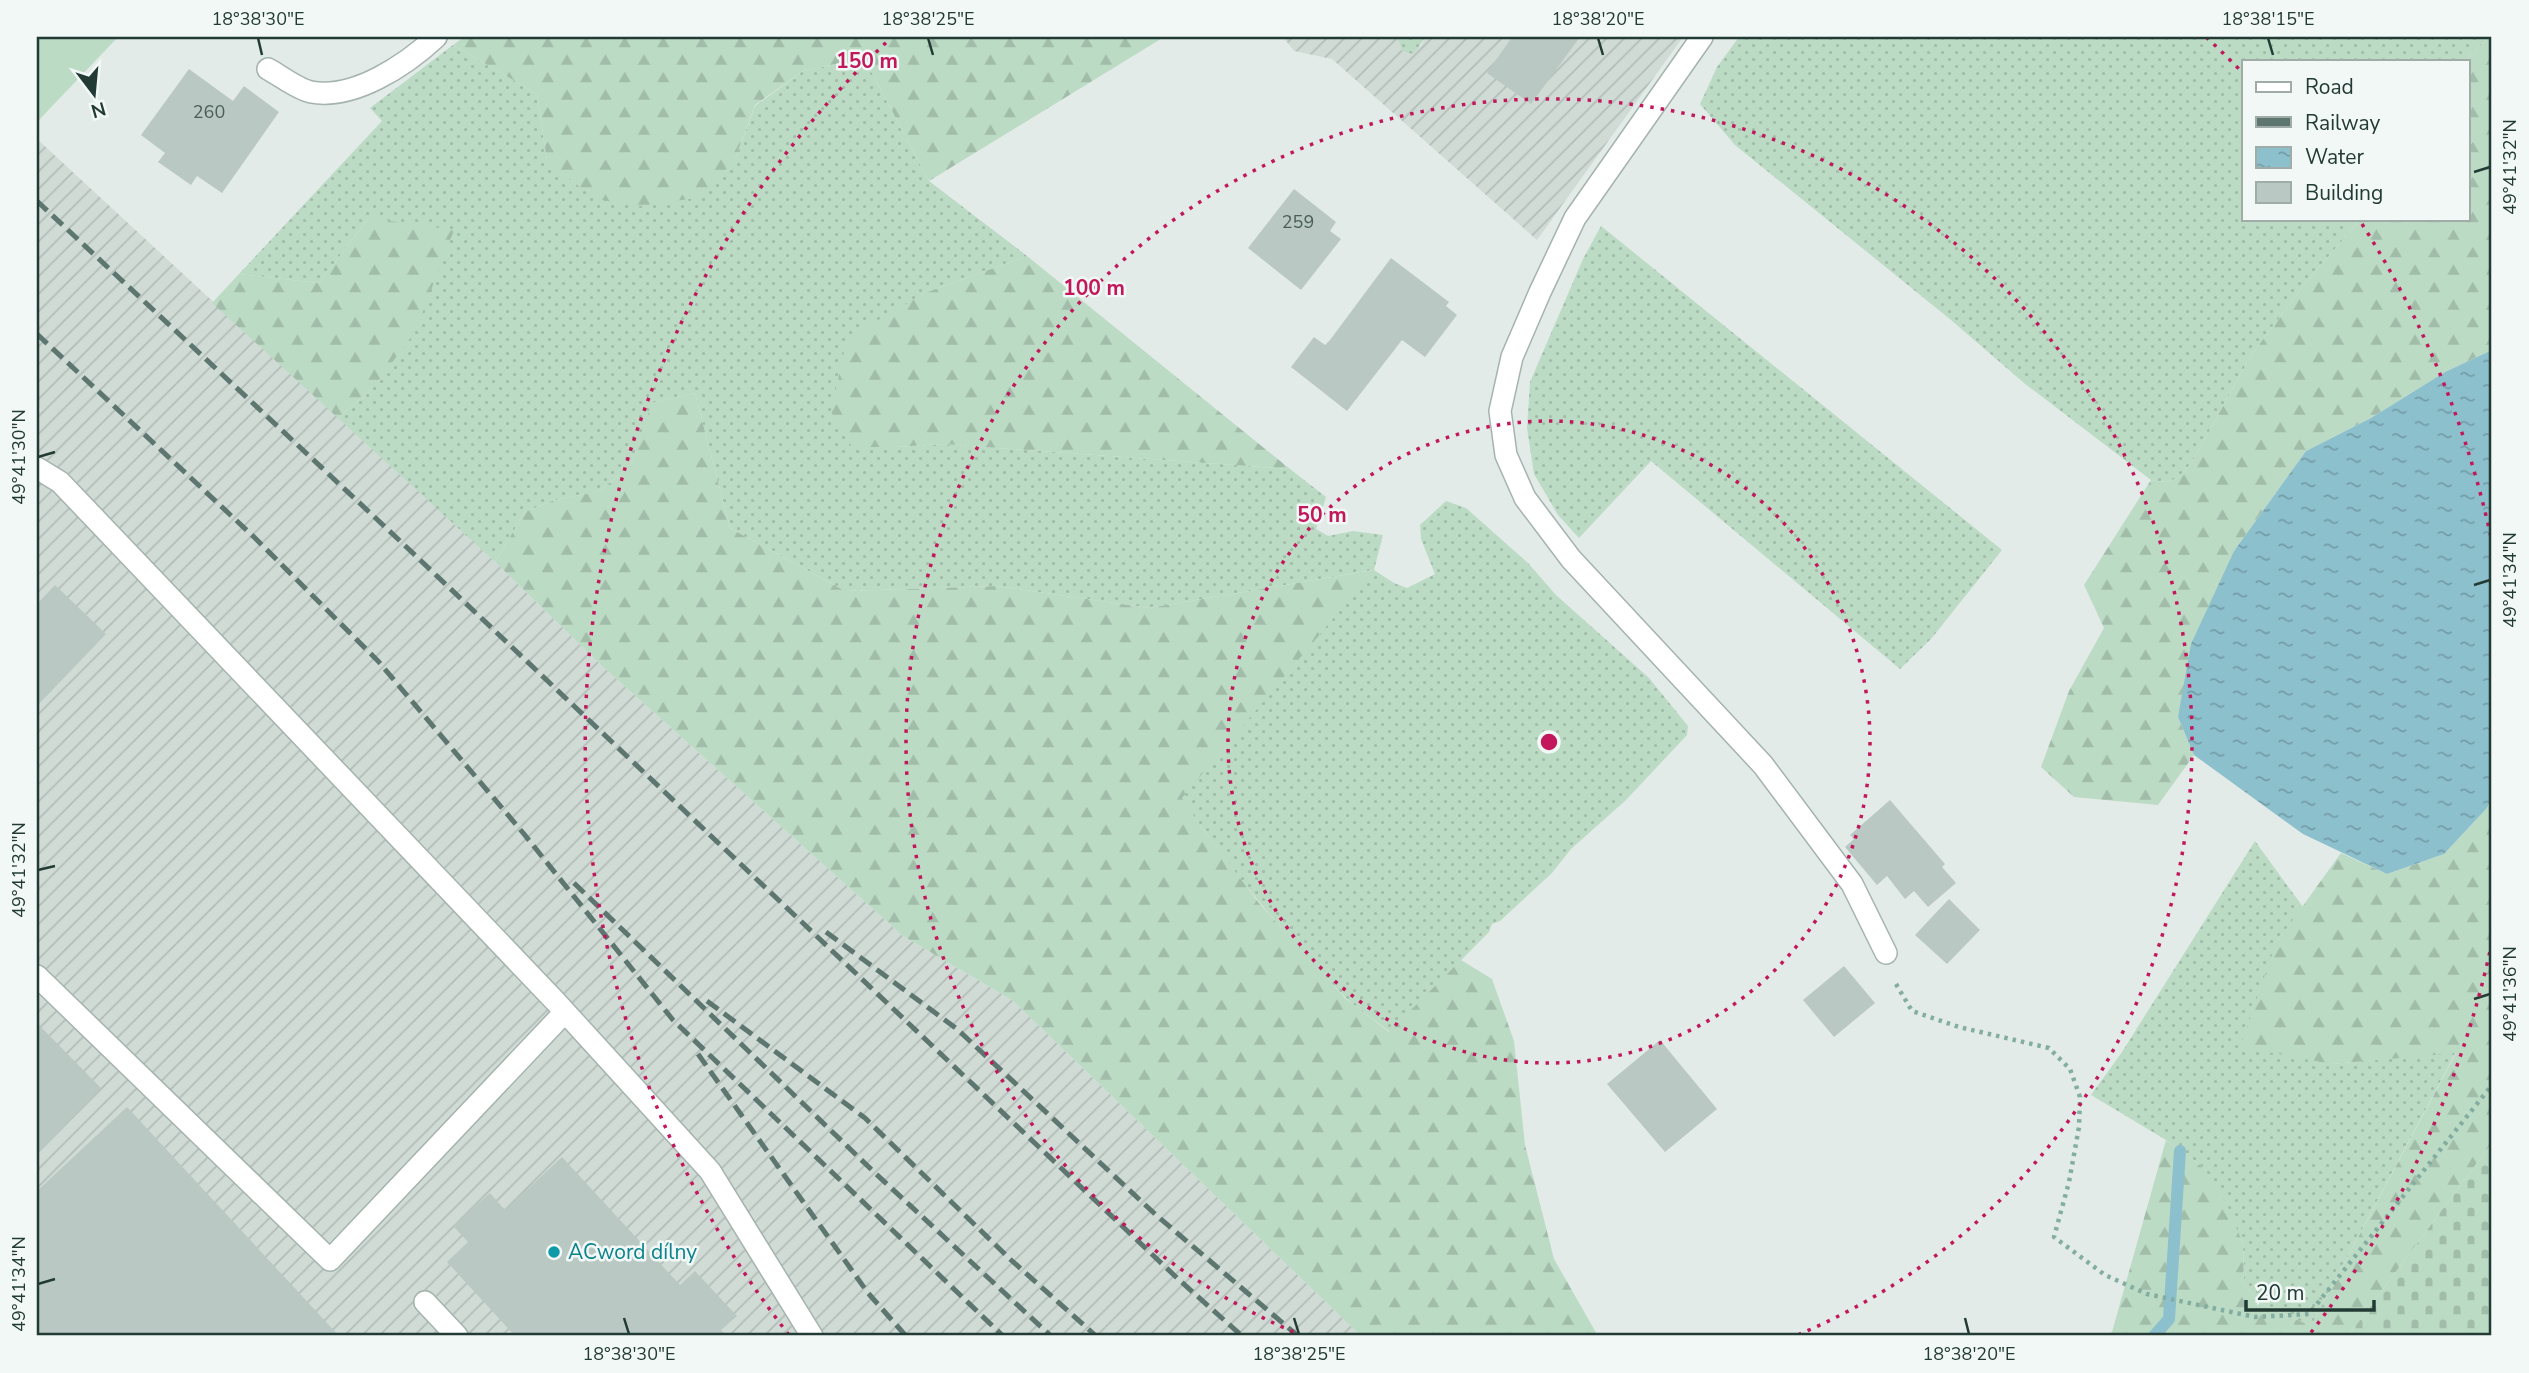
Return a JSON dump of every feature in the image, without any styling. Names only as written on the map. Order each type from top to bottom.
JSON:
[{"type":"street","points":[[268,69],[310,92],[347,92],[387,74],[436,37]]},
{"type":"street","points":[[1702,37],[1576,218],[1540,292],[1512,357],[1500,411],[1506,456],[1525,498],[1571,559],[1763,765],[1852,884],[1886,953]]},
{"type":"street","points":[[37,468],[60,482],[556,1002],[710,1171],[812,1336]]},
{"type":"street","points":[[37,976],[330,1260],[564,1013]]},
{"type":"street","points":[[425,1301],[457,1336]]},
{"type":"path","points":[[1886,953],[1898,989],[1912,1011],[1959,1027],[2049,1048],[2070,1069],[2080,1097],[2079,1127],[2069,1182],[2054,1237],[2105,1275],[2147,1294],[2190,1305],[2255,1317],[2309,1314],[2492,1085]]},
{"type":"shaded area","points":[[1283,37],[1397,37],[1402,51],[1421,46],[1426,37],[1683,37],[1537,240],[1332,59],[1294,51]]},
{"type":"shaded area","points":[[37,139],[495,562],[601,665],[903,936],[1012,1000],[1361,1336],[37,1336],[37,412],[41,410],[37,406]]},
{"type":"green space","points":[[37,37],[118,37],[37,122]]},
{"type":"green space","points":[[464,37],[1164,37],[929,181],[864,58],[803,71],[755,105],[735,159],[703,197],[640,206],[595,199],[547,161],[537,94],[453,45]]},
{"type":"green space","points":[[1397,37],[1426,37],[1413,54],[1402,51]]},
{"type":"green space","points":[[1739,37],[2490,37],[2465,60],[2242,60],[2242,220],[2360,220],[2307,281],[2252,354],[2192,462],[2175,479],[2165,482],[2151,480],[2024,383],[1951,320],[1735,145],[1700,104],[1717,67]]},
{"type":"green space","points":[[2492,37],[2492,350],[2445,372],[2371,418],[2306,451],[2234,551],[2178,717],[2194,755],[2158,805],[2074,797],[2041,767],[2069,691],[2104,628],[2084,585],[2151,480],[2171,481],[2192,462],[2252,354],[2307,281],[2360,220],[2470,220],[2470,60],[2465,60]]},
{"type":"green space","points":[[453,45],[537,94],[547,161],[735,159],[755,106],[803,71],[864,58],[929,181],[1027,256],[925,293],[896,447],[943,444],[1290,469],[1326,497],[1316,529],[1328,536],[1353,531],[1383,535],[1374,570],[1407,588],[1435,574],[1421,539],[1420,525],[1446,501],[1466,508],[1528,563],[1556,595],[1649,678],[1688,726],[1687,735],[1626,800],[1571,849],[1552,873],[1500,921],[1492,924],[1489,932],[1390,1032],[1349,1001],[1300,949],[1218,850],[1181,798],[1373,570],[1149,608],[997,586],[845,591],[730,528],[695,393],[653,403],[630,467],[599,491],[552,501],[525,512],[495,562],[338,418],[372,389],[369,218],[319,283],[239,274],[382,121],[370,108]]},
{"type":"green space","points":[[369,218],[454,230],[415,332],[372,389],[338,418],[212,303],[239,274],[319,283]]},
{"type":"green space","points":[[1601,226],[2002,550],[1931,639],[1900,669],[1651,461],[1579,538],[1558,515],[1534,474],[1527,428],[1530,382],[1583,259]]},
{"type":"green space","points":[[1027,256],[1290,469],[943,444],[852,447],[831,412],[847,338],[925,293]]},
{"type":"green space","points":[[695,393],[730,528],[845,591],[997,586],[1149,608],[1374,570],[1182,798],[1259,903],[1345,998],[1389,1032],[1461,960],[1492,979],[1514,1041],[1525,1145],[1554,1259],[1598,1336],[1361,1336],[1012,1000],[903,936],[601,665],[495,562],[525,512],[552,501],[599,491],[630,467],[652,403]]},
{"type":"green space","points":[[2492,797],[2492,1143],[2348,1336],[2103,1336],[2112,1332],[2166,1140],[2204,1168],[2228,1207],[2243,1244],[2244,1284],[2259,1302],[2311,1326],[2456,1053],[2332,1064],[2240,1047],[2276,943],[2341,853],[2387,874],[2444,854],[2487,808]]},
{"type":"green space","points":[[2255,841],[2303,907],[2276,943],[2332,1064],[2456,1052],[2311,1326],[2259,1302],[2244,1284],[2243,1243],[2204,1168],[2166,1140],[2091,1095],[2122,1052]]},
{"type":"green space","points":[[2492,1143],[2492,1336],[2348,1336]]},
{"type":"water","points":[[2492,350],[2492,797],[2487,808],[2444,854],[2387,874],[2303,834],[2194,755],[2178,717],[2191,644],[2234,551],[2306,451],[2371,418],[2445,372]]},
{"type":"building","points":[[1512,37],[1580,37],[1531,104],[1487,73]]},
{"type":"building","points":[[189,69],[233,101],[244,86],[279,112],[222,193],[197,176],[191,185],[158,162],[165,153],[141,135]]},
{"type":"building","points":[[1294,189],[1336,222],[1330,231],[1341,239],[1301,290],[1248,248]]},
{"type":"building","points":[[1391,258],[1449,302],[1446,306],[1457,315],[1425,357],[1402,340],[1347,411],[1291,367],[1314,337],[1325,345],[1330,340]]},
{"type":"building","points":[[55,585],[106,634],[37,706],[37,604]]},
{"type":"building","points":[[1890,800],[1945,864],[1942,867],[1956,883],[1928,907],[1914,891],[1905,899],[1887,876],[1877,885],[1845,847],[1854,839],[1850,835]]},
{"type":"building","points":[[1949,899],[1980,930],[1947,964],[1915,935]]},
{"type":"building","points":[[1844,966],[1875,1003],[1834,1037],[1803,1000]]},
{"type":"building","points":[[37,1023],[101,1088],[37,1154]]},
{"type":"building","points":[[1660,1040],[1717,1109],[1665,1152],[1607,1084]]},
{"type":"building","points":[[127,1107],[339,1336],[37,1336],[37,1191]]},
{"type":"building","name":"ACword dílny","points":[[562,1157],[680,1285],[695,1271],[737,1316],[721,1330],[727,1336],[515,1336],[447,1262],[468,1242],[453,1226],[490,1193],[505,1210]]},
{"type":"waterway","points":[[2154,1336],[2169,1319],[2180,1151]]},
{"type":"railway","points":[[37,201],[399,540],[1177,1278],[1242,1336]]},
{"type":"railway","points":[[37,334],[254,537],[378,661],[524,834],[673,1020],[1003,1336]]},
{"type":"railway","points":[[574,883],[875,1173],[1051,1336]]},
{"type":"railway","points":[[826,932],[957,1029],[1156,1215],[1298,1336]]},
{"type":"railway","points":[[707,1001],[865,1118],[1011,1260],[1096,1336]]},
{"type":"railway","points":[[698,1054],[868,1293],[906,1336]]},
{"type":"place","name":"ACword dílny","points":[[554,1252]]}]
